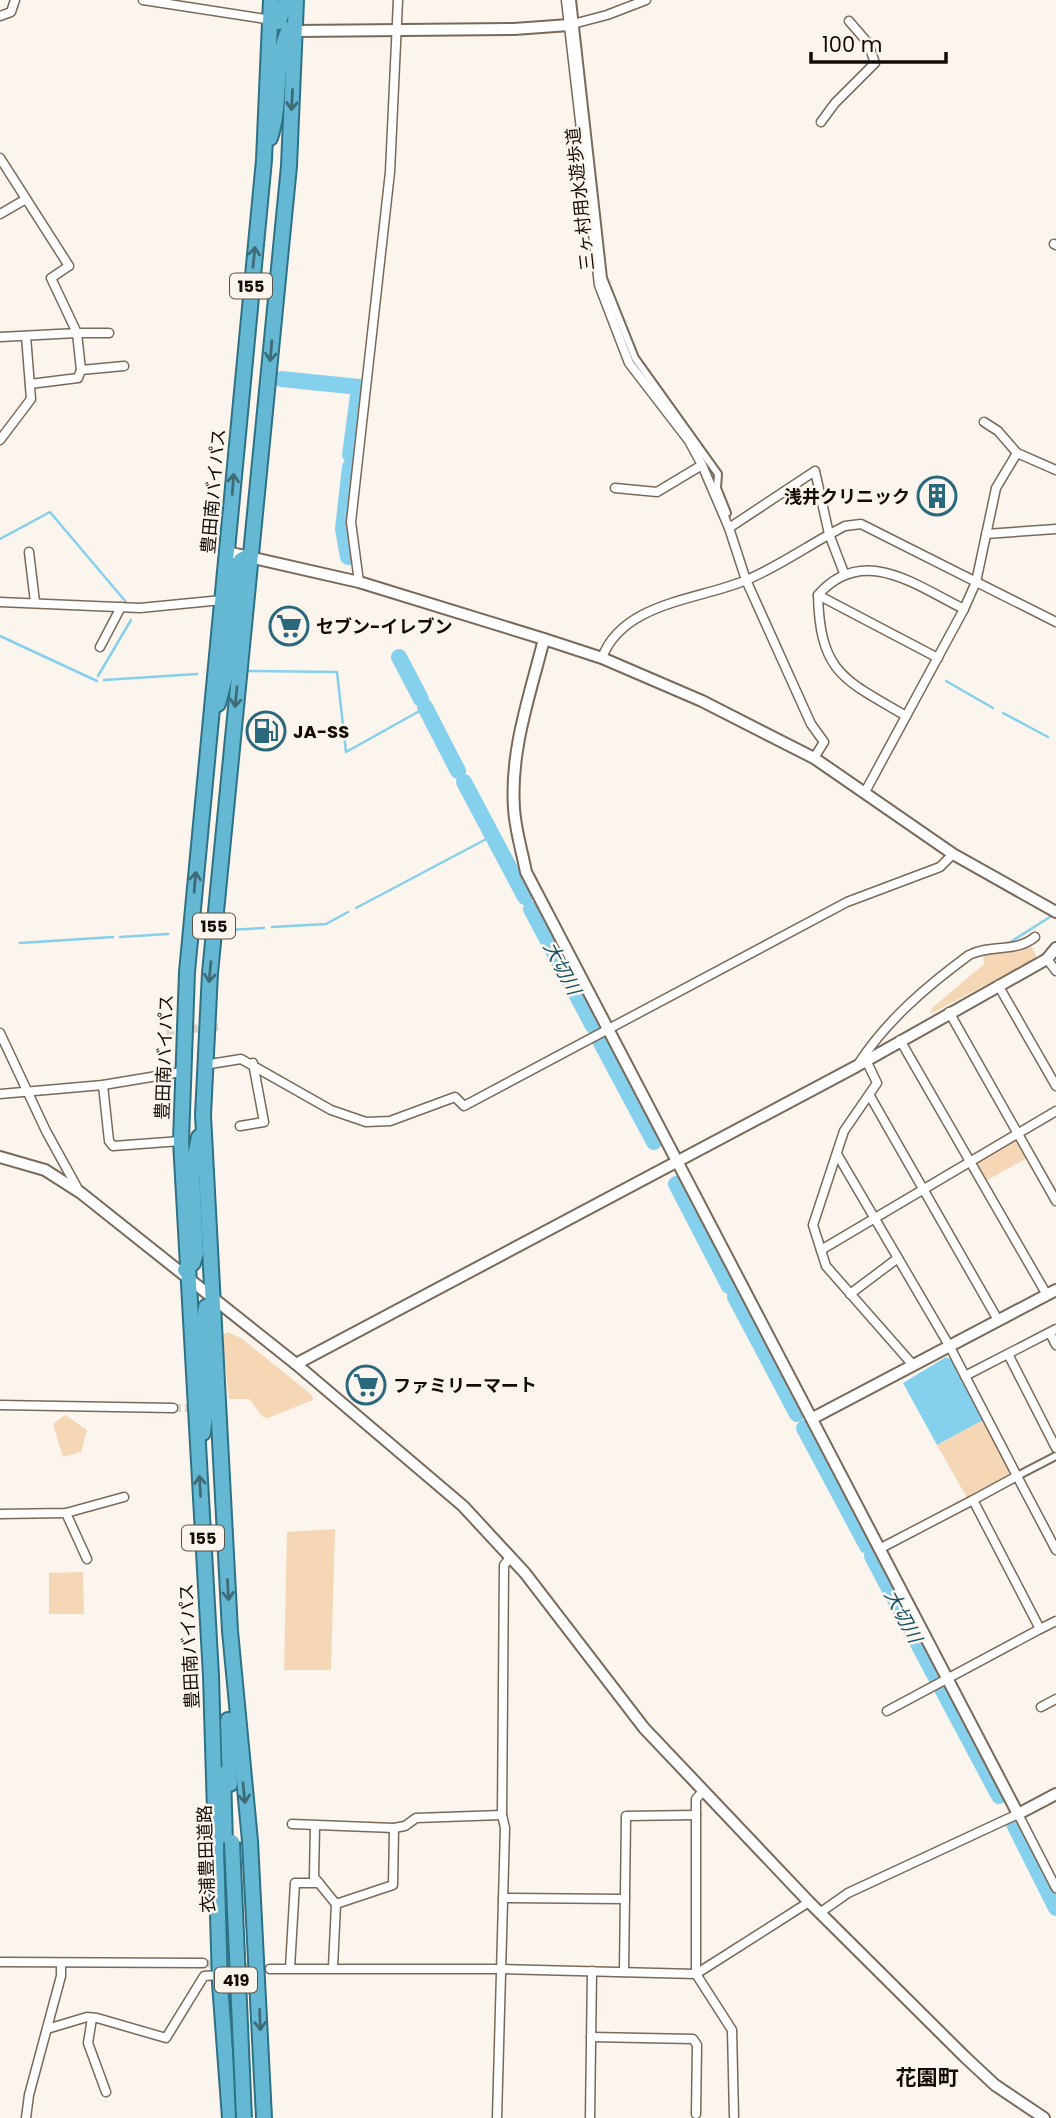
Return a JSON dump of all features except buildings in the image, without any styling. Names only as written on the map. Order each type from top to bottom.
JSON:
[{"type":"highway","name":"155","points":[[264,2118],[250,1841],[230,1631],[215,1301],[203,1115],[204,1065],[249,556],[289,166],[284,25],[271,0]]},
{"type":"highway","points":[[284,25],[286,0]]},
{"type":"highway","name":"155","points":[[284,25],[296,0]]},
{"type":"highway","name":"豊田南バイパス","points":[[230,2118],[220,1975],[206,1599],[184,1272],[181,1072],[187,972],[264,160],[276,121],[284,25]]},
{"type":"highway","name":"155","points":[[210,732],[228,670],[237,567],[241,560],[249,556]]},
{"type":"highway","points":[[184,1272],[196,1253],[192,1171],[203,1115]]},
{"type":"highway","points":[[198,1458],[207,1400],[203,1318],[206,1306],[215,1301]]},
{"type":"highway","name":"衣浦豊田道路","points":[[206,1599],[217,1653],[229,1842],[241,2118]]},
{"type":"highway","name":"衣浦豊田道路","points":[[229,1842],[227,1674],[230,1631]]},
{"type":"street","points":[[0,16],[12,12],[15,0]]},
{"type":"street","points":[[143,0],[284,25],[398,30],[514,29],[572,24],[607,15],[646,0]]},
{"type":"street","points":[[359,582],[351,522],[390,172],[398,0]]},
{"type":"street","points":[[566,0],[572,24],[599,285],[629,363],[689,440],[702,465],[730,527],[746,580],[811,724],[824,742],[814,758]]},
{"type":"street","name":"三ヶ村用水遊歩道","points":[[572,0],[572,24],[603,278],[635,358],[718,474],[717,488],[730,527]]},
{"type":"street","points":[[821,122],[835,103],[875,63],[868,43],[849,21]]},
{"type":"street","points":[[0,158],[69,266],[51,278],[77,333],[81,370],[78,378],[30,384]]},
{"type":"street","points":[[0,214],[26,199]]},
{"type":"street","points":[[0,337],[109,333]]},
{"type":"street","points":[[0,440],[29,406],[26,336]]},
{"type":"street","points":[[81,370],[124,366]]},
{"type":"street","points":[[0,422],[12,424]]},
{"type":"street","points":[[984,422],[998,431],[1017,453],[1056,470]]},
{"type":"street","points":[[865,792],[964,609],[976,582],[996,488],[1017,453]]},
{"type":"street","points":[[615,488],[657,492],[702,465]]},
{"type":"street","points":[[730,527],[814,471],[829,534],[844,573]]},
{"type":"street","points":[[602,658],[608,642],[635,619],[746,580],[845,526],[861,524],[1056,622]]},
{"type":"street","points":[[986,534],[1056,529]]},
{"type":"street","points":[[29,552],[35,602]]},
{"type":"street","points":[[227,552],[359,582],[544,639],[602,658],[702,701],[814,758],[953,853],[1056,912]]},
{"type":"street","points":[[818,595],[844,573],[873,568],[964,609]]},
{"type":"street","points":[[818,595],[938,659]]},
{"type":"street","points":[[818,595],[825,649],[836,671],[847,682],[906,716]]},
{"type":"street","points":[[0,602],[152,608],[222,600]]},
{"type":"street","points":[[100,647],[121,607]]},
{"type":"street","points":[[544,639],[519,740],[514,809],[526,872],[950,1679],[1056,1888]]},
{"type":"street","points":[[204,1065],[241,1059],[253,1063],[331,1110],[366,1122],[380,1124],[455,1097],[464,1106],[847,902],[940,867],[953,853]]},
{"type":"street","points":[[862,1063],[873,1042],[902,1010],[969,955],[980,950],[1026,945],[1035,937]]},
{"type":"street","points":[[296,1364],[862,1063],[1047,959],[1056,948]]},
{"type":"street","points":[[1047,959],[1056,971]]},
{"type":"street","points":[[998,985],[1056,1086]]},
{"type":"street","points":[[949,1012],[1056,1201]]},
{"type":"street","points":[[0,1032],[80,1193]]},
{"type":"street","points":[[813,1418],[1051,1292],[900,1040]]},
{"type":"street","points":[[240,1126],[264,1122],[253,1063]]},
{"type":"street","points":[[862,1063],[877,1083],[844,1131],[813,1225],[826,1266],[913,1365]]},
{"type":"street","points":[[0,1094],[103,1084],[181,1072]]},
{"type":"street","points":[[103,1084],[109,1141],[113,1146],[181,1140]]},
{"type":"street","points":[[870,1096],[998,1321]]},
{"type":"street","points":[[821,1250],[1056,1111]]},
{"type":"street","points":[[837,1154],[950,1347],[1056,1550]]},
{"type":"street","points":[[0,1157],[45,1171],[80,1193],[184,1272],[215,1301],[296,1364],[463,1506],[511,1557],[644,1728],[703,1791],[809,1902],[995,2085],[1044,2118]]},
{"type":"street","points":[[850,1294],[898,1258]]},
{"type":"street","points":[[965,1376],[1053,1331],[1056,1345]]},
{"type":"street","points":[[1008,1354],[1056,1448]]},
{"type":"street","points":[[0,1405],[173,1408]]},
{"type":"street","points":[[881,1548],[1056,1456]]},
{"type":"street","points":[[0,1514],[66,1513],[124,1497]]},
{"type":"street","points":[[973,1500],[1040,1629]]},
{"type":"street","points":[[66,1513],[87,1559]]},
{"type":"street","points":[[498,2118],[505,1828],[502,1815],[504,1565],[511,1557]]},
{"type":"street","points":[[887,1711],[1056,1621]]},
{"type":"street","points":[[1041,1707],[1056,1699]]},
{"type":"street","points":[[703,1791],[696,1799],[696,1974],[732,2030],[734,2116]]},
{"type":"street","points":[[821,1912],[848,1893],[1056,1794]]},
{"type":"street","points":[[292,1824],[394,1828],[405,1826],[415,1818],[502,1815]]},
{"type":"street","points":[[624,1972],[626,1816],[696,1815]]},
{"type":"street","points":[[315,1826],[314,1877],[337,1905],[333,1967]]},
{"type":"street","points":[[337,1905],[393,1885],[394,1828]]},
{"type":"street","points":[[290,1968],[295,1883],[319,1883]]},
{"type":"street","points":[[502,1898],[625,1899]]},
{"type":"street","points":[[270,1969],[333,1967],[696,1974],[809,1902]]},
{"type":"street","points":[[0,1962],[203,1963]]},
{"type":"street","points":[[26,2118],[61,1976],[61,1964]]},
{"type":"street","points":[[590,2118],[592,1971]]},
{"type":"street","points":[[47,2029],[92,2018],[166,2038],[204,1976],[220,1975]]},
{"type":"street","points":[[92,2018],[88,2042],[106,2092]]},
{"type":"street","points":[[591,2037],[693,2039],[697,2045],[696,2114]]},
{"type":"shaded area","points":[[1032,947],[1037,958],[930,1014],[932,1008],[984,964],[983,956],[979,952]]},
{"type":"shaded area","points":[[1015,1140],[1027,1158],[987,1180],[977,1164],[979,1161]]},
{"type":"shaded area","points":[[228,1332],[241,1338],[312,1395],[313,1400],[268,1418],[263,1417],[249,1399],[229,1399],[222,1335]]},
{"type":"shaded area","points":[[65,1415],[87,1430],[81,1452],[63,1457],[53,1424]]},
{"type":"shaded area","points":[[983,1420],[1009,1471],[1008,1476],[967,1498],[937,1445]]},
{"type":"shaded area","points":[[335,1529],[331,1670],[284,1670],[287,1532]]},
{"type":"shaded area","points":[[83,1572],[84,1614],[49,1614],[49,1573]]},
{"type":"water","points":[[946,1357],[953,1360],[983,1420],[937,1445],[903,1383]]},
{"type":"waterway","name":"大切川","points":[[281,379],[359,387],[350,455]]},
{"type":"waterway","name":"大切川","points":[[348,557],[343,529],[350,467]]},
{"type":"waterway","points":[[0,539],[50,512],[126,602]]},
{"type":"waterway","points":[[98,676],[131,620]]},
{"type":"waterway","points":[[0,636],[97,681]]},
{"type":"waterway","name":"大切川","points":[[399,657],[421,699]]},
{"type":"waterway","points":[[248,671],[337,672],[346,752],[425,708]]},
{"type":"waterway","points":[[104,680],[197,674]]},
{"type":"waterway","points":[[946,681],[993,708]]},
{"type":"waterway","name":"大切川","points":[[425,707],[458,771]]},
{"type":"waterway","points":[[1003,713],[1048,737]]},
{"type":"waterway","name":"大切川","points":[[464,782],[525,897]]},
{"type":"waterway","points":[[356,908],[492,836]]},
{"type":"waterway","name":"大切川","points":[[531,909],[593,1026]]},
{"type":"waterway","points":[[272,927],[326,924],[348,912]]},
{"type":"waterway","points":[[1012,941],[1053,915]]},
{"type":"waterway","points":[[229,930],[264,928]]},
{"type":"waterway","points":[[120,937],[168,934]]},
{"type":"waterway","points":[[20,943],[113,937]]},
{"type":"waterway","name":"大切川","points":[[599,1039],[654,1142]]},
{"type":"waterway","name":"大切川","points":[[676,1184],[729,1286]]},
{"type":"waterway","name":"大切川","points":[[735,1297],[797,1414]]},
{"type":"waterway","name":"大切川","points":[[804,1428],[867,1546]]},
{"type":"waterway","name":"大切川","points":[[872,1556],[935,1676]]},
{"type":"waterway","name":"大切川","points":[[940,1685],[999,1796]]},
{"type":"waterway","name":"大切川","points":[[1014,1824],[1056,1908]]},
{"type":"tunnel","points":[[166,1031],[218,1027]]},
{"type":"tunnel","points":[[173,1408],[198,1408]]},
{"type":"tunnel","points":[[203,1963],[270,1969]]},
{"type":"place","name":"浅井クリニック","points":[[937,496]]},
{"type":"place","name":"セブン-イレブン","points":[[289,626]]},
{"type":"place","name":"JA-SS","points":[[266,731]]},
{"type":"place","name":"ファミリーマート","points":[[366,1385]]},
{"type":"district","name":"花園町","points":[[927,2077]]}]
